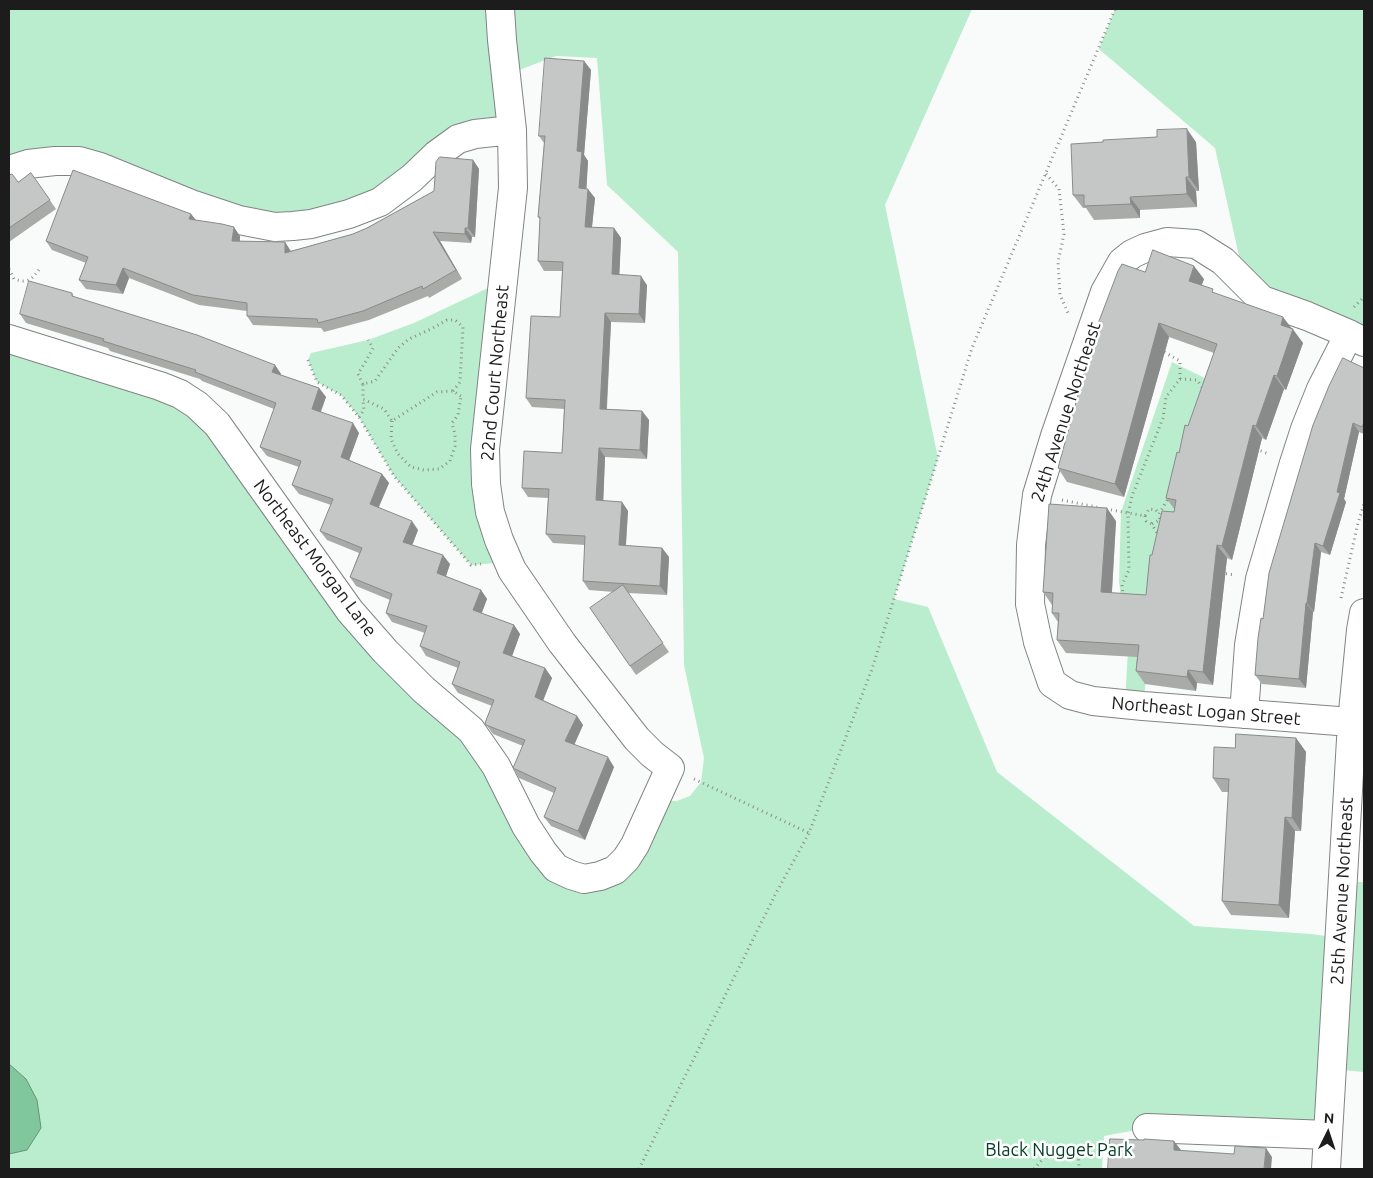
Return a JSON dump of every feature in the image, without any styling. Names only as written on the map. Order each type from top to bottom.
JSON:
[{"type":"street","name":"22nd Court Northeast","points":[[500,9],[512,130],[513,188],[485,449],[486,484],[490,512],[499,540],[512,570],[562,643],[638,739],[652,754],[670,768]]},
{"type":"street","points":[[9,170],[28,164],[79,161],[100,167],[191,204],[239,220],[275,227],[294,226],[311,224],[349,214],[380,202],[412,178],[436,155],[458,138],[512,130]]},
{"type":"street","name":"24th Avenue Northeast","points":[[1052,683],[1038,642],[1030,604],[1031,545],[1037,495],[1055,436],[1105,292],[1122,262],[1138,251],[1167,242],[1196,244],[1223,261],[1262,300],[1357,338]]},
{"type":"street","points":[[1244,714],[1248,645],[1260,579],[1294,463],[1321,390],[1357,338]]},
{"type":"street","name":"Northeast Morgan Lane","points":[[9,339],[160,386],[180,394],[198,405],[217,424],[350,611],[424,690],[471,730],[496,766],[526,826],[556,868],[571,875],[584,878],[600,876],[615,870],[626,859],[635,845],[670,768]]},
{"type":"street","name":"25th Avenue Northeast","points":[[1326,1169],[1358,722],[1360,630],[1364,613]]},
{"type":"street","name":"Northeast Logan Street","points":[[1052,683],[1070,695],[1093,701],[1358,722]]},
{"type":"street","points":[[1147,1128],[1328,1135]]},
{"type":"path","points":[[639,1169],[809,833],[872,669],[972,348],[1115,9]]},
{"type":"path","points":[[1046,174],[1058,189],[1064,234],[1058,262],[1060,295],[1072,320],[1092,331]]},
{"type":"path","points":[[9,269],[14,279],[23,282],[33,278],[41,267]]},
{"type":"path","points":[[363,384],[375,381],[398,348],[409,340],[447,320],[456,320],[463,327],[460,382],[453,391]]},
{"type":"path","points":[[359,416],[364,410],[363,384],[358,374],[373,348],[368,340]]},
{"type":"path","points":[[1124,604],[1122,585],[1129,570],[1128,514],[1132,496],[1163,418],[1166,397],[1180,379],[1180,361],[1164,352],[1154,352]]},
{"type":"path","points":[[308,360],[317,382],[341,395],[359,416],[394,476],[471,565],[490,564]]},
{"type":"path","points":[[1180,379],[1197,380],[1204,391]]},
{"type":"path","points":[[392,421],[438,392],[453,391],[465,400]]},
{"type":"path","points":[[363,399],[384,409],[392,421],[391,439],[398,454],[411,466],[424,470],[439,469],[450,461],[455,434],[452,423],[458,416],[461,396]]},
{"type":"path","points":[[1256,450],[1294,463]]},
{"type":"path","points":[[1152,524],[1160,520],[1160,514],[1172,492]]},
{"type":"path","points":[[1037,495],[1144,516]]},
{"type":"path","points":[[1340,599],[1364,504]]},
{"type":"path","points":[[1144,516],[1149,509],[1156,510],[1160,514]]},
{"type":"path","points":[[1144,516],[1146,521],[1152,524],[1161,540]]},
{"type":"path","points":[[1214,571],[1260,579]]},
{"type":"path","points":[[670,768],[809,833]]},
{"type":"path","points":[[1034,1169],[1054,1146],[1078,1149],[1079,1169]]},
{"type":"green space","name":"Black Nugget Park","points":[[9,9],[972,9],[885,205],[938,458],[894,599],[928,607],[997,772],[1194,926],[1311,934],[1339,938],[1343,882],[1364,882],[1364,1072],[1332,1069],[1328,1135],[1147,1128],[1104,1136],[1102,1169],[9,1169],[9,339],[180,394],[424,690],[543,852],[600,876],[666,801],[677,801],[690,796],[701,782],[704,758],[684,665],[678,252],[607,185],[597,58],[556,56],[506,75],[512,130],[475,134],[412,178],[293,226],[100,167],[9,170]]},
{"type":"green space","points":[[1115,9],[1364,9],[1364,342],[1245,283],[1215,148],[1099,49]]},
{"type":"green space","points":[[503,281],[485,449],[509,562],[471,565],[394,476],[359,417],[341,395],[317,382],[308,360],[311,353],[368,340],[414,323]]},
{"type":"green space","points":[[1172,362],[1217,384],[1159,562],[1143,706],[1125,704],[1128,649],[1119,582],[1121,512]]},
{"type":"shaded area","points":[[9,1064],[26,1079],[37,1100],[41,1128],[27,1150],[9,1154]]},
{"type":"building","points":[[545,58],[584,61],[577,151],[582,152],[579,188],[588,189],[585,227],[614,228],[612,274],[641,276],[639,314],[605,313],[600,409],[642,411],[640,450],[599,448],[596,500],[622,502],[619,545],[662,548],[660,586],[583,581],[585,536],[546,534],[549,489],[522,488],[524,451],[562,453],[565,400],[526,398],[531,316],[560,317],[563,262],[538,261],[540,217],[538,217],[545,136],[539,136]]},
{"type":"building","points":[[1187,129],[1189,177],[1186,177],[1187,194],[1130,197],[1131,204],[1084,206],[1084,195],[1073,195],[1071,144],[1157,137],[1157,130]]},
{"type":"building","points":[[440,157],[473,160],[468,228],[465,228],[465,234],[433,232],[456,270],[423,289],[422,286],[363,311],[318,323],[317,319],[247,316],[247,303],[193,295],[123,268],[116,285],[79,280],[88,257],[46,241],[73,170],[191,214],[189,219],[234,227],[232,241],[285,242],[285,253],[353,234],[434,191],[436,162]]},
{"type":"building","points":[[31,173],[50,200],[9,228],[9,175],[12,174],[18,182]]},
{"type":"building","points":[[1153,250],[1194,266],[1189,281],[1213,289],[1212,292],[1283,317],[1281,325],[1293,329],[1277,376],[1274,375],[1256,426],[1253,425],[1222,546],[1217,545],[1203,672],[1188,670],[1187,677],[1136,671],[1139,645],[1057,640],[1059,613],[1052,613],[1053,593],[1043,592],[1049,504],[1107,508],[1101,592],[1146,595],[1150,555],[1152,555],[1162,511],[1174,512],[1176,500],[1166,498],[1177,452],[1179,453],[1185,425],[1188,426],[1217,344],[1159,323],[1115,484],[1058,468],[1096,329],[1118,271],[1122,264],[1145,272]]},
{"type":"building","points":[[29,281],[72,293],[72,296],[197,335],[275,365],[272,372],[319,388],[312,409],[353,423],[341,457],[382,474],[370,504],[412,521],[403,542],[443,555],[437,573],[481,590],[473,610],[514,625],[503,653],[545,668],[535,697],[577,716],[565,741],[608,757],[578,831],[544,817],[556,788],[513,768],[525,740],[486,725],[485,723],[494,700],[452,684],[460,662],[420,646],[427,626],[386,613],[392,594],[350,577],[362,548],[320,531],[333,499],[292,485],[301,461],[260,447],[276,403],[195,372],[196,370],[103,341],[104,339],[20,314]]},
{"type":"building","points":[[1343,358],[1364,368],[1364,423],[1362,427],[1353,423],[1337,492],[1340,493],[1323,546],[1315,543],[1306,603],[1299,679],[1255,675],[1258,638],[1261,618],[1263,619],[1269,573],[1313,425]]},
{"type":"building","points":[[623,585],[663,643],[630,666],[590,608]]},
{"type":"building","points":[[1236,734],[1296,738],[1292,818],[1285,817],[1279,905],[1222,901],[1229,779],[1213,778],[1214,747],[1235,748]]},
{"type":"building","points":[[1110,1139],[1174,1141],[1174,1150],[1234,1154],[1235,1146],[1266,1148],[1264,1169],[1108,1169]]}]
